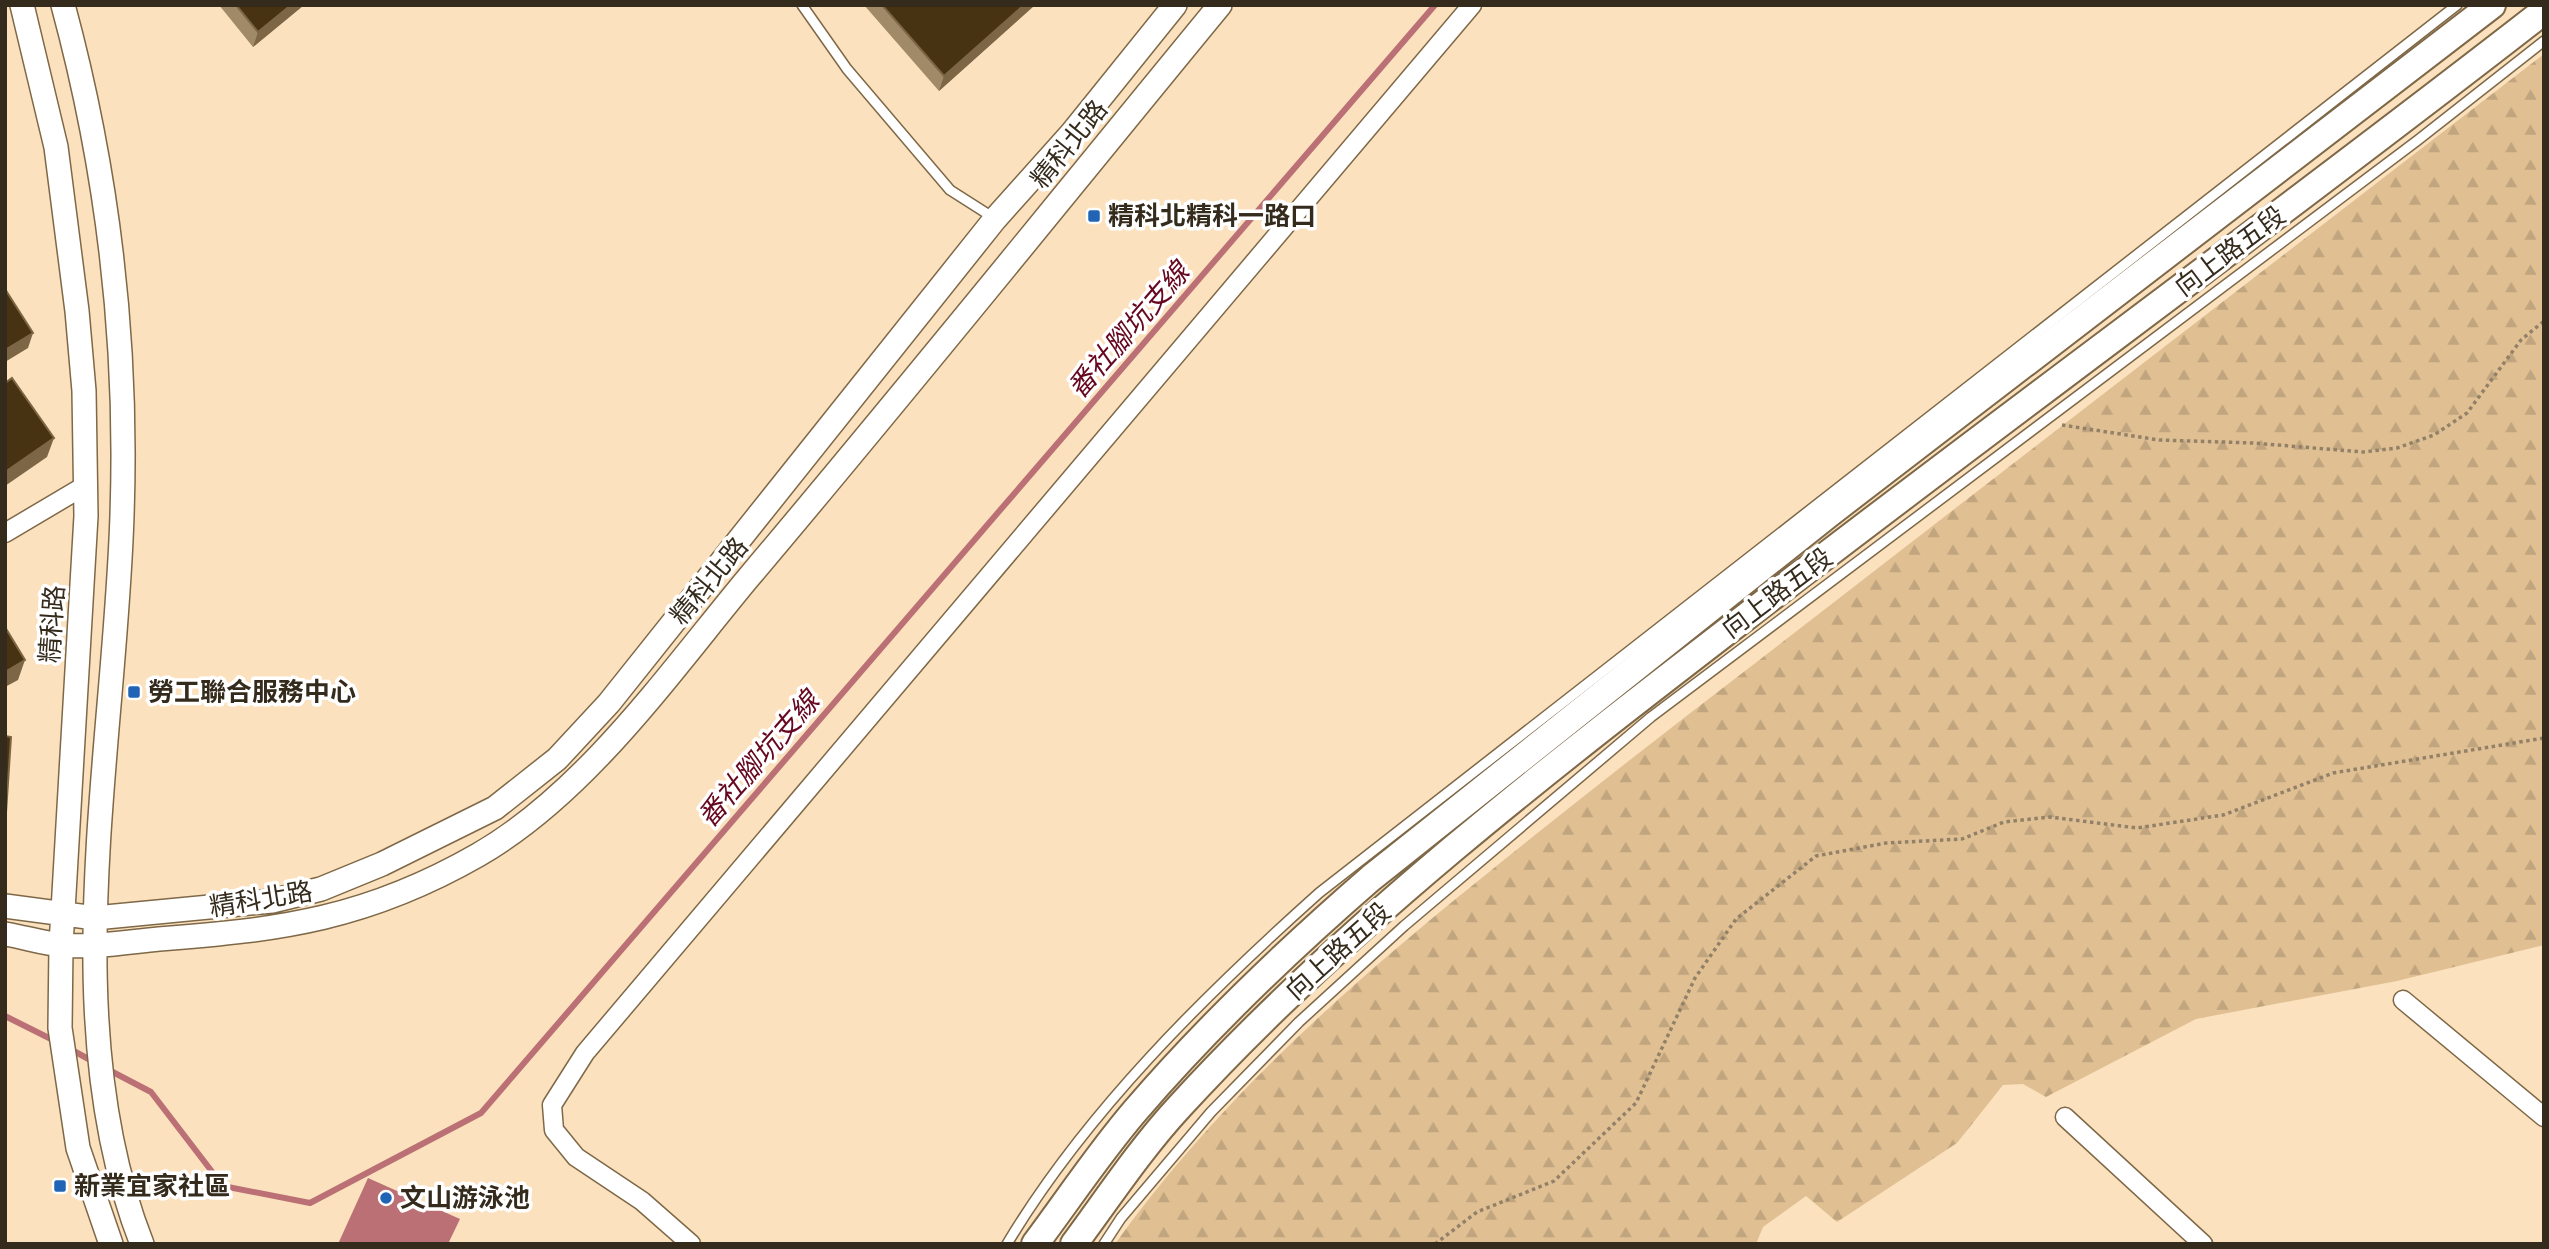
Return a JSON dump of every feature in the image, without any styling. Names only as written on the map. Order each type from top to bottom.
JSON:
[{"type":"main road","name":"向上路五段","points":[[1035,1244],[1134,1112],[1212,1028],[1297,943],[1371,878],[1830,513],[2493,5]]},
{"type":"main road","name":"向上路五段","points":[[1073,1244],[1177,1109],[1293,990],[1380,912],[1646,694],[2544,11]]},
{"type":"street","name":"精科路","points":[[22,5],[41,73],[58,160],[78,311],[84,391],[86,485],[81,917],[90,945],[108,1117],[142,1244]]},
{"type":"street","name":"精科路","points":[[63,5],[91,125],[106,217],[123,393],[122,516],[81,917],[61,945],[60,1028],[76,1135],[111,1244]]},
{"type":"street","name":"精科北路","points":[[5,906],[81,917],[272,901],[321,889],[382,864],[495,808],[557,759],[609,703],[995,219],[1072,134],[1175,5]]},
{"type":"street","name":"精科北路","points":[[5,934],[61,945],[90,945],[234,934],[336,915],[382,902],[432,878],[478,855],[530,821],[580,778],[695,643],[1220,5]]},
{"type":"street","points":[[691,1244],[642,1201],[576,1157],[554,1130],[552,1105],[584,1053],[1472,5]]},
{"type":"street","points":[[5,533],[86,485]]},
{"type":"street","points":[[2403,1000],[2544,1117]]},
{"type":"street","points":[[2065,1117],[2203,1244]]},
{"type":"lane","points":[[802,5],[847,69],[950,190],[995,219]]},
{"type":"lane","name":"向上路五段","points":[[1007,1244],[1083,1136],[1184,1021],[1319,893],[2457,5]]},
{"type":"lane","name":"向上路五段","points":[[1104,1244],[1121,1218],[1211,1112],[1298,1022],[1404,926],[1651,717],[2544,41]]},
{"type":"path","points":[[2042,422],[2159,440],[2253,443],[2363,452],[2397,448],[2434,435],[2467,413],[2521,340],[2544,321]]},
{"type":"path","points":[[1435,1244],[1477,1212],[1554,1181],[1636,1103],[1695,978],[1736,919],[1816,856],[1886,843],[1962,839],[2004,822],[2038,818],[2137,828],[2223,815],[2333,774],[2544,738]]},
{"type":"green space","points":[[2544,54],[2544,945],[2397,981],[2196,1019],[2046,1097],[2023,1084],[2003,1085],[1957,1143],[1837,1222],[1806,1196],[1763,1227],[1756,1244],[1115,1244],[1195,1143],[1239,1096],[1331,1006],[1428,922],[1652,742]]},
{"type":"shaded area","name":"文山游泳池","points":[[368,1178],[460,1219],[448,1244],[338,1244]]},
{"type":"building","points":[[236,5],[291,5],[258,32]]},
{"type":"building","points":[[882,5],[1024,5],[944,76]]},
{"type":"building","points":[[5,289],[33,333],[5,350]]},
{"type":"building","points":[[12,378],[54,438],[5,472],[5,383]]},
{"type":"building","points":[[5,627],[25,660],[5,672]]},
{"type":"building","points":[[5,736],[11,737],[5,828]]},
{"type":"waterway","name":"番社腳坑支線","points":[[107,1069],[151,1092],[223,1186],[310,1203],[481,1113],[1435,5]]},
{"type":"waterway","name":"番社腳坑支線","points":[[5,1016],[57,1042]]},
{"type":"waterway","name":"番社腳坑支線","points":[[70,1049],[94,1062]]},
{"type":"place","name":"精科北精科一路口","points":[[1094,216]]},
{"type":"place","name":"勞工聯合服務中心","points":[[134,692]]},
{"type":"place","name":"新業宜家社區","points":[[60,1186]]},
{"type":"place","name":"文山游泳池","points":[[386,1198]]}]
